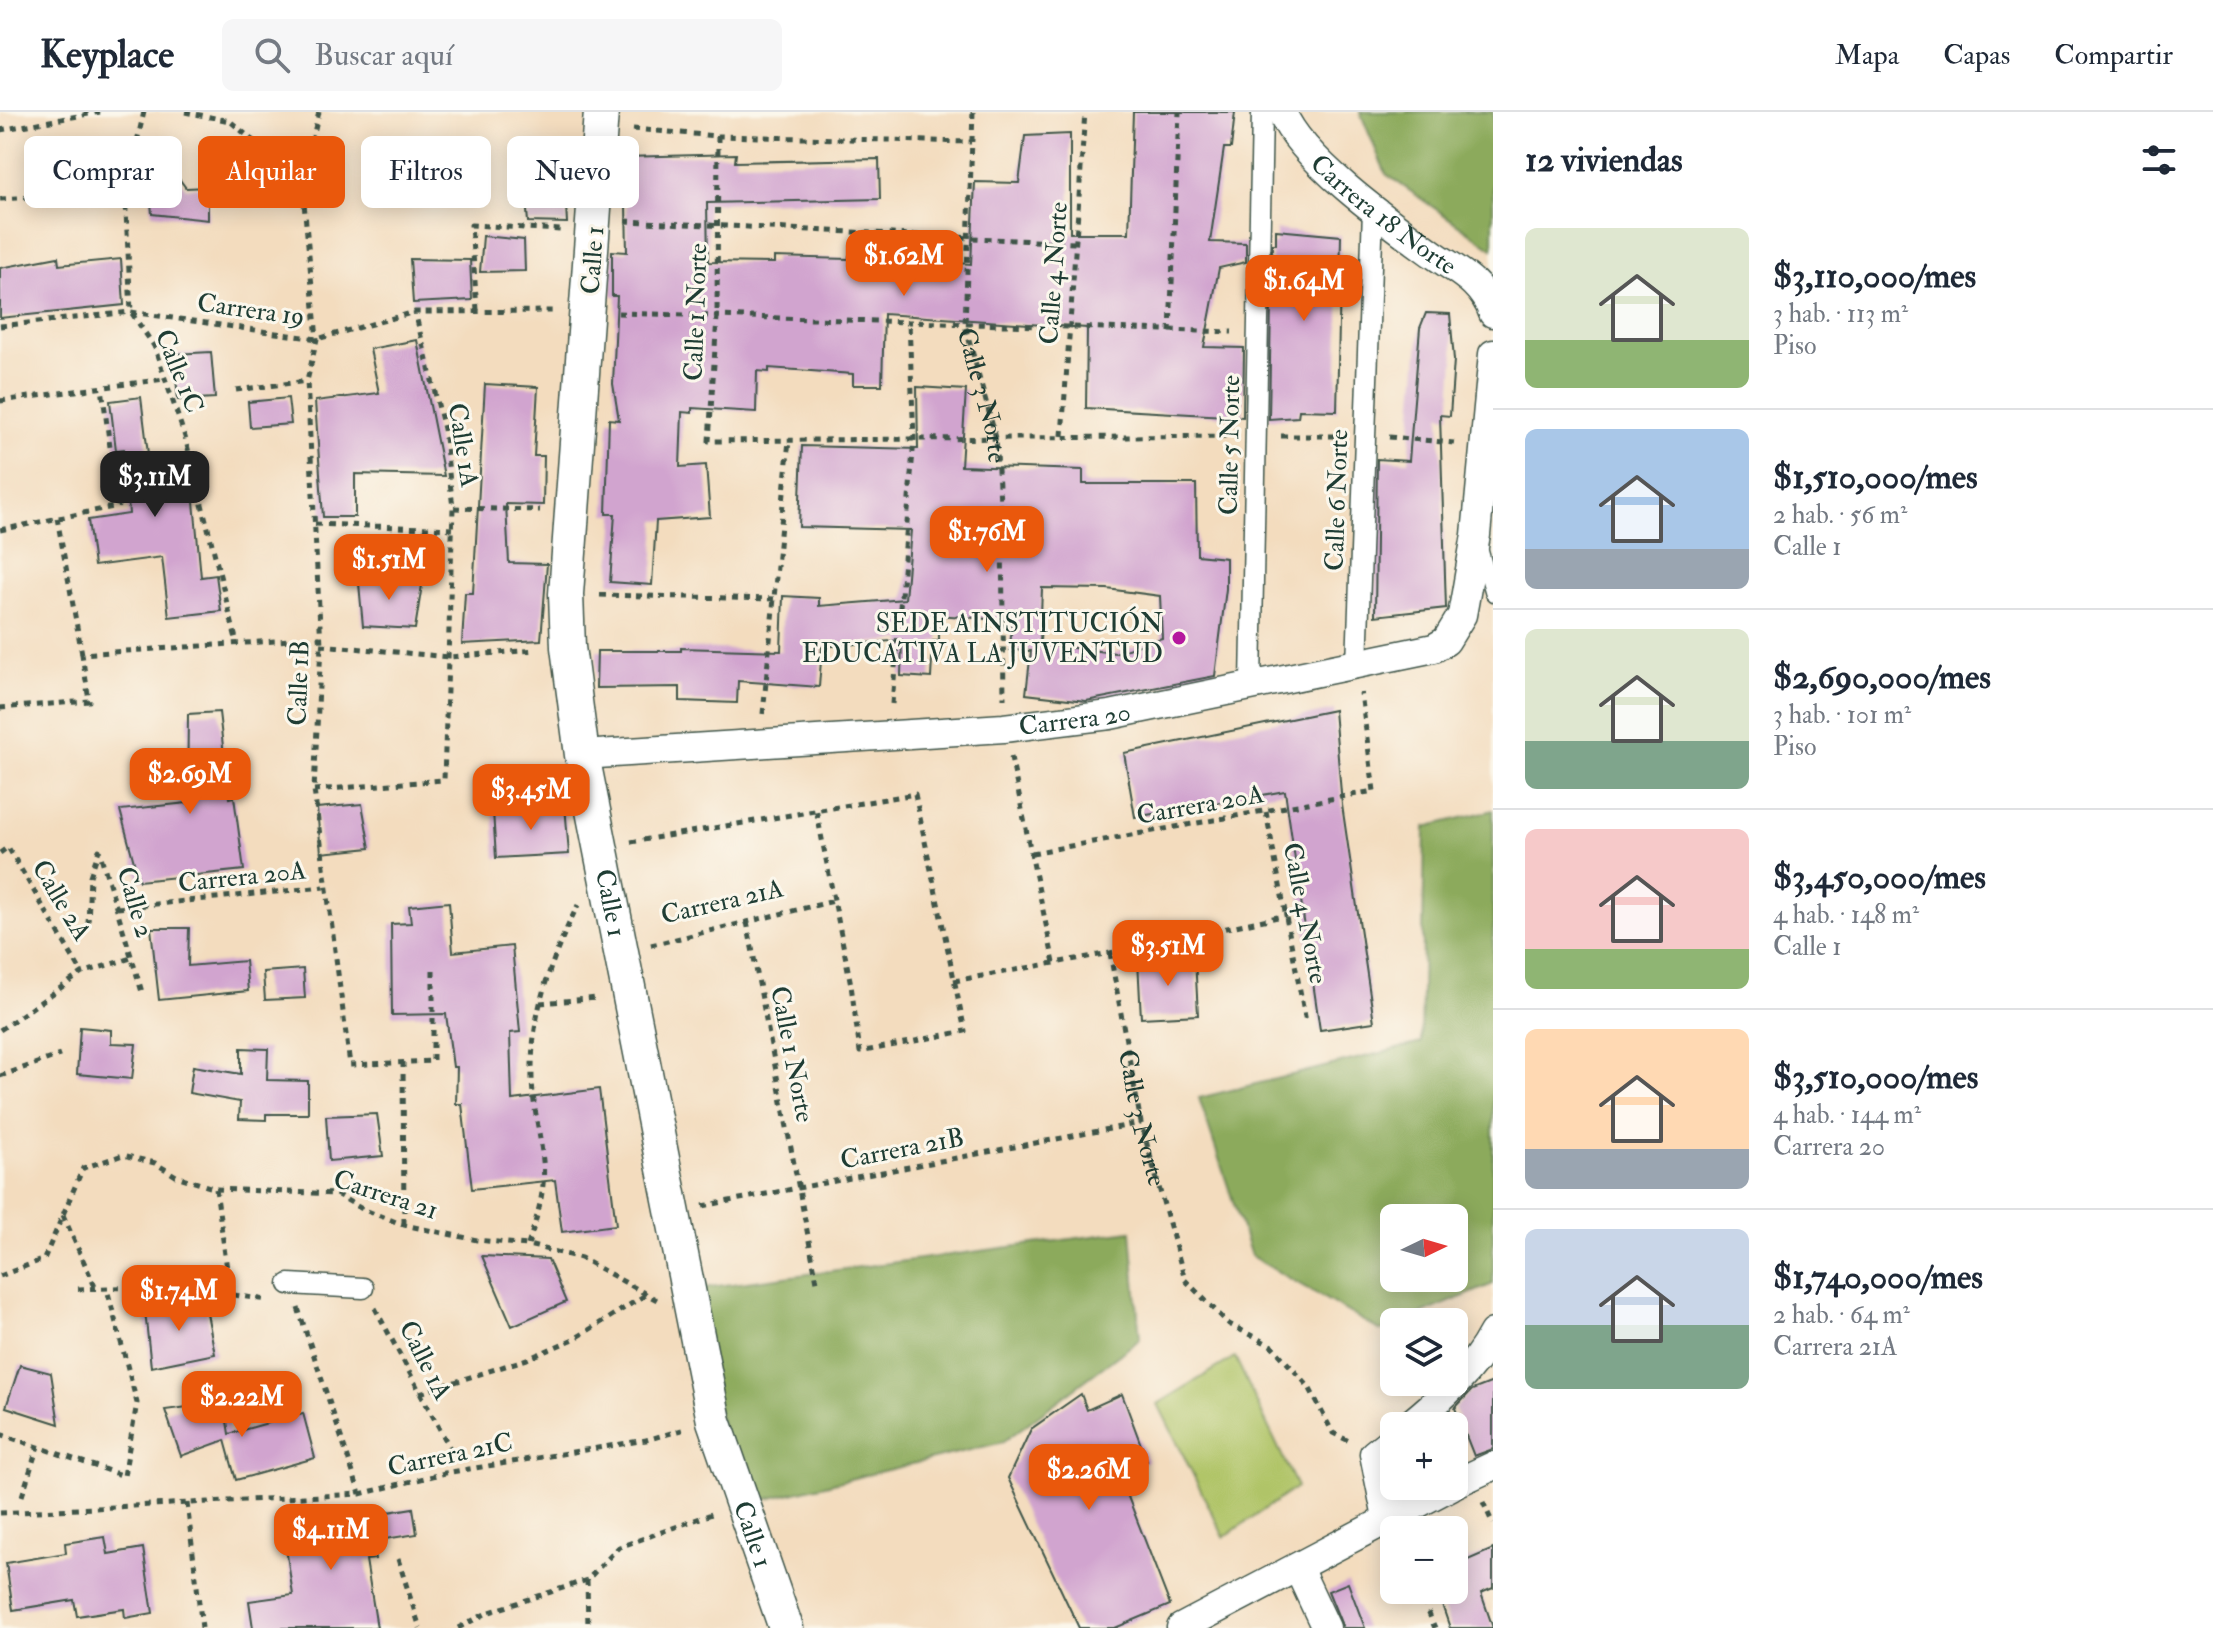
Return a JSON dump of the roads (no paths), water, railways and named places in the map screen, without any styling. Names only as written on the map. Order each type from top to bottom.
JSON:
[{"type":"street","name":"Calle 5 Norte","points":[[1251,684],[1262,112]]},
{"type":"street","name":"Carrera 18 Norte","points":[[1282,112],[1290,132],[1373,210],[1482,288],[1492,311]]},
{"type":"street","name":"Calle 1","points":[[601,119],[566,594],[568,647],[582,755],[714,1421],[786,1628]]},
{"type":"street","name":"Calle 6 Norte","points":[[1357,665],[1373,210]]},
{"type":"street","name":"Carrera 20","points":[[582,755],[890,737],[1110,715],[1434,648],[1446,641],[1462,615],[1476,535],[1493,354]]},
{"type":"street","points":[[286,1294],[363,1288]]},
{"type":"street","points":[[1422,1412],[1484,1350],[1493,1333]]},
{"type":"street","points":[[1468,1478],[1493,1466]]},
{"type":"street","points":[[1391,1516],[1422,1500]]},
{"type":"street","points":[[1181,1628],[1380,1522]]},
{"type":"street","points":[[1298,1568],[1326,1628]]},
{"type":"lane","points":[[1476,535],[1493,594]]},
{"type":"place","name":"SEDE AINSTITUCIÓN EDUCATIVA LA JUVENTUD","points":[[1179,638]]}]
